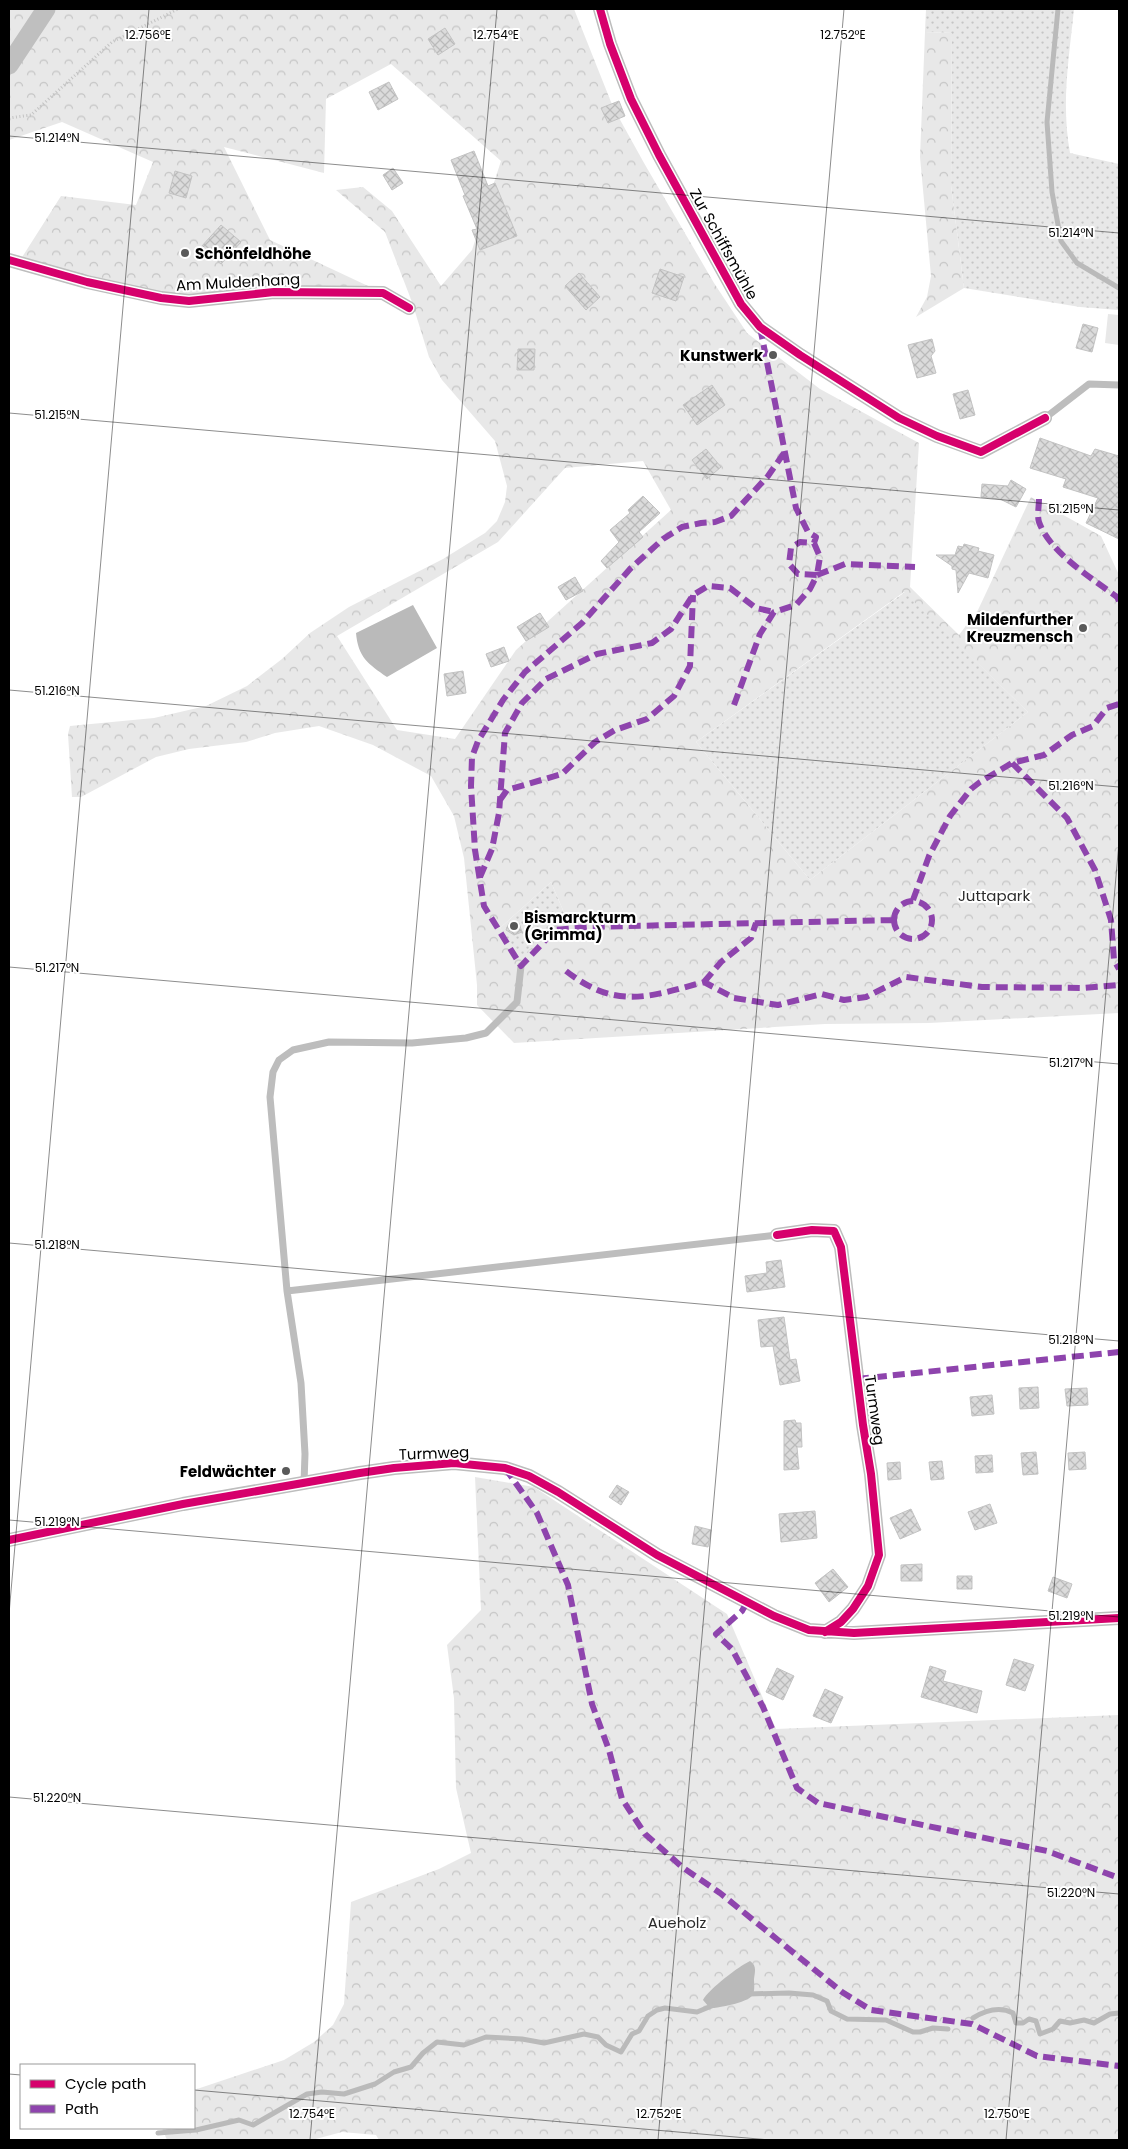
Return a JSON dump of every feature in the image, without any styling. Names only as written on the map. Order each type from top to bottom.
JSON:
[{"type":"street","points":[[9,65],[46,9]]},
{"type":"street","name":"Zur Schiffsmühle","points":[[600,9],[610,44],[624,81],[651,139],[741,304],[760,327],[800,356],[899,418],[937,436],[981,452],[1044,418]]},
{"type":"street","name":"Am Muldenhang","points":[[9,260],[87,282],[161,298],[189,301],[274,292],[383,293],[409,308]]},
{"type":"street","name":"Turmweg","points":[[776,1235],[812,1230],[834,1231],[841,1247],[863,1425],[871,1474],[879,1555],[868,1586],[853,1609],[841,1622],[824,1632]]},
{"type":"street","name":"Turmweg","points":[[9,1540],[183,1504],[304,1483],[394,1468],[454,1463],[505,1468],[530,1476],[657,1555],[767,1613],[809,1630],[854,1633],[1119,1618]]},
{"type":"lane","points":[[1044,418],[1089,384],[1119,385]]},
{"type":"lane","points":[[304,1483],[305,1454],[301,1383],[287,1291],[270,1097],[273,1072],[279,1060],[294,1050],[329,1042],[412,1042],[466,1038],[486,1033],[517,1002],[521,966]]},
{"type":"lane","points":[[287,1291],[776,1235]]},
{"type":"path","points":[[9,118],[30,116],[112,42],[178,9]]},
{"type":"green space","name":"Juttapark","points":[[9,9],[574,9],[613,107],[714,283],[747,333],[820,389],[919,443],[910,587],[959,635],[978,610],[1031,497],[1101,536],[1119,575],[1119,1013],[929,1023],[825,1024],[514,1043],[477,1005],[477,985],[464,858],[454,816],[431,776],[373,745],[319,726],[275,733],[246,742],[189,749],[156,757],[81,797],[72,797],[68,734],[70,726],[154,718],[206,706],[247,686],[282,659],[310,633],[349,607],[443,559],[485,533],[497,521],[505,502],[507,486],[495,441],[442,380],[429,357],[412,302],[385,232],[336,190],[363,187],[392,211],[441,286],[472,250],[501,161],[391,64],[326,99],[324,173],[224,147],[270,240],[383,293],[189,301],[19,262],[61,196],[136,205],[153,162],[62,122],[9,140]],"holes":[[[643,461],[671,510],[516,650],[455,739],[397,730],[337,636],[498,542],[565,468]],[[904,592],[1028,712],[810,880],[696,742]],[[551,882],[565,915],[521,958],[500,928]]]},
{"type":"green space","points":[[926,9],[1074,9],[1066,99],[1067,135],[1070,153],[1119,164],[1119,310],[1080,307],[964,288],[951,185],[952,33],[925,32]]},
{"type":"green space","points":[[925,32],[952,33],[951,185],[964,288],[916,317],[927,297],[931,276],[920,157]]},
{"type":"green space","points":[[1108,314],[1119,315],[1119,345],[1105,343]]},
{"type":"green space","points":[[905,592],[1028,712],[810,880],[696,742]]},
{"type":"green space","points":[[551,882],[565,915],[521,959],[500,928]]},
{"type":"green space","name":"Aueholz","points":[[475,1477],[534,1487],[727,1614],[776,1729],[1119,1715],[1119,2140],[379,2140],[376,2135],[342,2132],[312,2140],[167,2140],[162,2129],[195,2129],[195,2090],[284,2060],[314,2042],[333,2025],[344,2004],[351,1902],[439,1869],[471,1853],[456,1788],[454,1698],[447,1645],[481,1610]]},
{"type":"shaded area","points":[[413,605],[437,648],[387,677],[365,659],[359,648],[356,633]]},
{"type":"shaded area","points":[[750,1961],[755,1969],[754,1991],[751,1997],[742,2002],[714,2008],[709,2007],[703,2000],[706,1995],[725,1978]]},
{"type":"building","points":[[445,28],[455,44],[438,55],[428,39]]},
{"type":"building","points":[[389,82],[398,99],[378,110],[369,92]]},
{"type":"building","points":[[619,101],[625,116],[608,123],[601,108]]},
{"type":"building","points":[[474,151],[488,186],[495,183],[517,236],[480,250],[472,230],[477,229],[451,160]]},
{"type":"building","points":[[393,168],[403,183],[392,190],[383,175]]},
{"type":"building","points":[[175,171],[192,176],[186,198],[169,193]]},
{"type":"building","points":[[221,225],[241,242],[221,264],[201,247]]},
{"type":"building","points":[[660,269],[684,277],[676,301],[652,293]]},
{"type":"building","points":[[579,273],[600,297],[586,310],[565,286]]},
{"type":"building","points":[[1083,324],[1098,328],[1092,352],[1076,348]]},
{"type":"building","points":[[932,339],[935,351],[931,356],[936,373],[917,378],[908,345]]},
{"type":"building","points":[[518,349],[535,349],[534,370],[517,370]]},
{"type":"building","points":[[712,385],[725,405],[697,425],[683,405]]},
{"type":"building","points":[[968,390],[975,415],[960,419],[953,394]]},
{"type":"building","points":[[1040,438],[1091,456],[1095,449],[1119,456],[1119,539],[1086,523],[1098,498],[1063,487],[1066,479],[1030,468]]},
{"type":"building","points":[[706,449],[721,467],[707,479],[692,460]]},
{"type":"building","points":[[1011,480],[1026,489],[1016,507],[1000,499],[981,497],[982,484],[1008,486]]},
{"type":"building","points":[[643,496],[660,513],[639,532],[643,537],[607,568],[601,561],[619,542],[610,530],[630,513],[628,510]]},
{"type":"building","points":[[964,544],[979,548],[978,551],[994,555],[988,578],[969,573],[958,593],[956,570],[952,569],[952,566],[936,555],[955,555],[958,546],[963,547]]},
{"type":"building","points":[[575,577],[583,591],[566,600],[558,587]]},
{"type":"building","points":[[540,613],[549,627],[526,641],[517,627]]},
{"type":"building","points":[[504,647],[509,661],[491,667],[486,654]]},
{"type":"building","points":[[463,671],[466,693],[447,696],[444,674]]},
{"type":"building","name":"Bismarckturm (Grimma)","points":[[514,921],[519,923],[522,932],[514,935],[506,930],[509,923]]},
{"type":"building","points":[[781,1260],[785,1287],[747,1292],[745,1276],[767,1273],[766,1262]]},
{"type":"building","points":[[784,1317],[790,1360],[796,1359],[800,1381],[780,1385],[773,1346],[761,1347],[758,1320]]},
{"type":"building","points":[[1038,1387],[1039,1408],[1020,1409],[1019,1388]]},
{"type":"building","points":[[1087,1388],[1088,1405],[1067,1406],[1065,1389]]},
{"type":"building","points":[[992,1395],[994,1414],[972,1416],[970,1397]]},
{"type":"building","points":[[795,1420],[796,1423],[801,1423],[802,1447],[797,1447],[799,1469],[784,1470],[784,1421]]},
{"type":"building","points":[[1036,1452],[1038,1474],[1023,1475],[1021,1453]]},
{"type":"building","points":[[1085,1452],[1086,1469],[1069,1470],[1068,1453]]},
{"type":"building","points":[[992,1455],[993,1472],[976,1473],[975,1456]]},
{"type":"building","points":[[942,1461],[944,1479],[931,1480],[929,1462]]},
{"type":"building","points":[[900,1462],[901,1479],[888,1480],[887,1463]]},
{"type":"building","points":[[617,1485],[629,1492],[621,1505],[609,1497]]},
{"type":"building","points":[[990,1504],[997,1523],[975,1530],[968,1512]]},
{"type":"building","points":[[911,1509],[921,1530],[900,1539],[890,1518]]},
{"type":"building","points":[[815,1511],[817,1538],[781,1542],[779,1514]]},
{"type":"building","points":[[695,1526],[711,1530],[708,1547],[692,1544]]},
{"type":"building","points":[[922,1564],[922,1581],[901,1581],[901,1565]]},
{"type":"building","points":[[833,1569],[848,1587],[829,1602],[815,1583]]},
{"type":"building","points":[[957,1576],[972,1576],[972,1589],[957,1589]]},
{"type":"building","points":[[1053,1577],[1072,1584],[1067,1598],[1048,1591]]},
{"type":"building","points":[[1014,1659],[1034,1665],[1025,1691],[1006,1685]]},
{"type":"building","points":[[930,1666],[946,1671],[943,1681],[982,1691],[977,1713],[921,1697]]},
{"type":"building","points":[[777,1668],[794,1676],[783,1700],[766,1692]]},
{"type":"building","points":[[825,1689],[843,1697],[831,1723],[813,1716]]},
{"type":"waterway","points":[[1058,9],[1047,122],[1052,192],[1061,241],[1077,263],[1119,288]]},
{"type":"waterway","points":[[748,1994],[789,1993],[813,1995],[827,2001],[831,2011],[847,2019],[886,2020],[913,2032],[933,2028],[948,2029]]},
{"type":"waterway","points":[[158,2133],[196,2130],[239,2120],[253,2125],[307,2094],[322,2092],[344,2094],[375,2084],[394,2072],[411,2067],[423,2053],[437,2042],[464,2045],[486,2037],[522,2039],[544,2043],[584,2034],[598,2037],[606,2045],[621,2052],[632,2034],[639,2031],[648,2016],[657,2010],[665,2008],[697,2012],[714,2005]]},
{"type":"waterway","points":[[973,2018],[993,2010],[1008,2011],[1013,2013],[1016,2023],[1023,2023],[1029,2019],[1036,2021],[1040,2034],[1053,2029],[1060,2021],[1070,2023],[1084,2020],[1094,2023],[1110,2014],[1119,2013]]},
{"type":"marked path","points":[[734,705],[760,634],[774,612],[796,605],[810,589],[817,575],[798,574],[789,564],[791,548],[800,542],[814,543],[816,537],[808,532],[796,508],[760,327]]},
{"type":"marked path","points":[[784,453],[768,476],[731,516],[715,522],[682,527],[663,539],[630,569],[582,623],[525,672],[503,700],[478,741],[472,757],[471,786],[475,850],[484,906],[521,966],[555,930],[587,927],[892,920]]},
{"type":"marked path","points":[[1039,499],[1039,522],[1052,544],[1084,573],[1117,597],[1119,601]]},
{"type":"marked path","points":[[814,543],[820,557],[817,575]]},
{"type":"marked path","points":[[817,575],[845,564],[915,567]]},
{"type":"marked path","points":[[480,877],[492,849],[499,813],[505,733],[522,703],[546,679],[597,654],[652,643],[671,629],[693,595],[708,586],[730,588],[756,608],[774,612]]},
{"type":"marked path","points":[[500,800],[507,790],[562,774],[595,742],[615,730],[647,719],[674,696],[690,666],[693,595]]},
{"type":"marked path","points":[[913,900],[929,856],[950,816],[971,789],[1012,763],[1044,755],[1072,735],[1093,726],[1107,708],[1119,704]]},
{"type":"marked path","points":[[1012,763],[1067,818],[1095,870],[1111,920],[1114,960],[1119,969]]},
{"type":"marked path","points":[[913,901],[927,906],[932,920],[927,934],[913,939],[899,934],[894,920],[899,906],[913,901]]},
{"type":"marked path","points":[[704,982],[721,962],[751,938],[756,923]]},
{"type":"marked path","points":[[566,971],[584,983],[617,996],[649,995],[704,982],[734,998],[778,1005],[822,994],[844,1000],[866,997],[906,977],[982,987],[1083,988],[1119,985]]},
{"type":"marked path","points":[[857,1379],[1119,1352]]},
{"type":"marked path","points":[[505,1468],[537,1513],[568,1585],[592,1704],[609,1750],[622,1799],[645,1834],[682,1867],[720,1893],[842,1992],[871,2010],[972,2024],[1037,2056],[1119,2066]]},
{"type":"marked path","points":[[747,1602],[742,1611],[716,1634],[732,1649],[763,1707],[797,1788],[818,1803],[1047,1851],[1119,1878]]},
{"type":"cycle path","points":[[600,9],[610,44],[631,99],[659,155],[741,304],[760,327],[800,355],[899,418],[937,436],[981,452],[1045,418]]},
{"type":"cycle path","points":[[9,260],[87,282],[161,298],[189,301],[274,292],[383,293],[409,308]]},
{"type":"cycle path","points":[[777,1235],[812,1230],[834,1231],[841,1247],[863,1425],[871,1474],[879,1555],[868,1586],[853,1609],[841,1622],[825,1632]]},
{"type":"cycle path","points":[[9,1540],[183,1504],[360,1473],[454,1463],[505,1468],[529,1476],[558,1492],[657,1555],[774,1616],[809,1630],[854,1633],[1119,1618]]},
{"type":"place","name":"Schönfeldhöhe","points":[[185,253]]},
{"type":"place","name":"Kunstwerk","points":[[773,355]]},
{"type":"place","name":"Mildenfurther Kreuzmensch","points":[[1083,628]]},
{"type":"place","name":"Bismarckturm (Grimma)","points":[[514,926]]},
{"type":"place","name":"Feldwächter","points":[[286,1471]]}]
